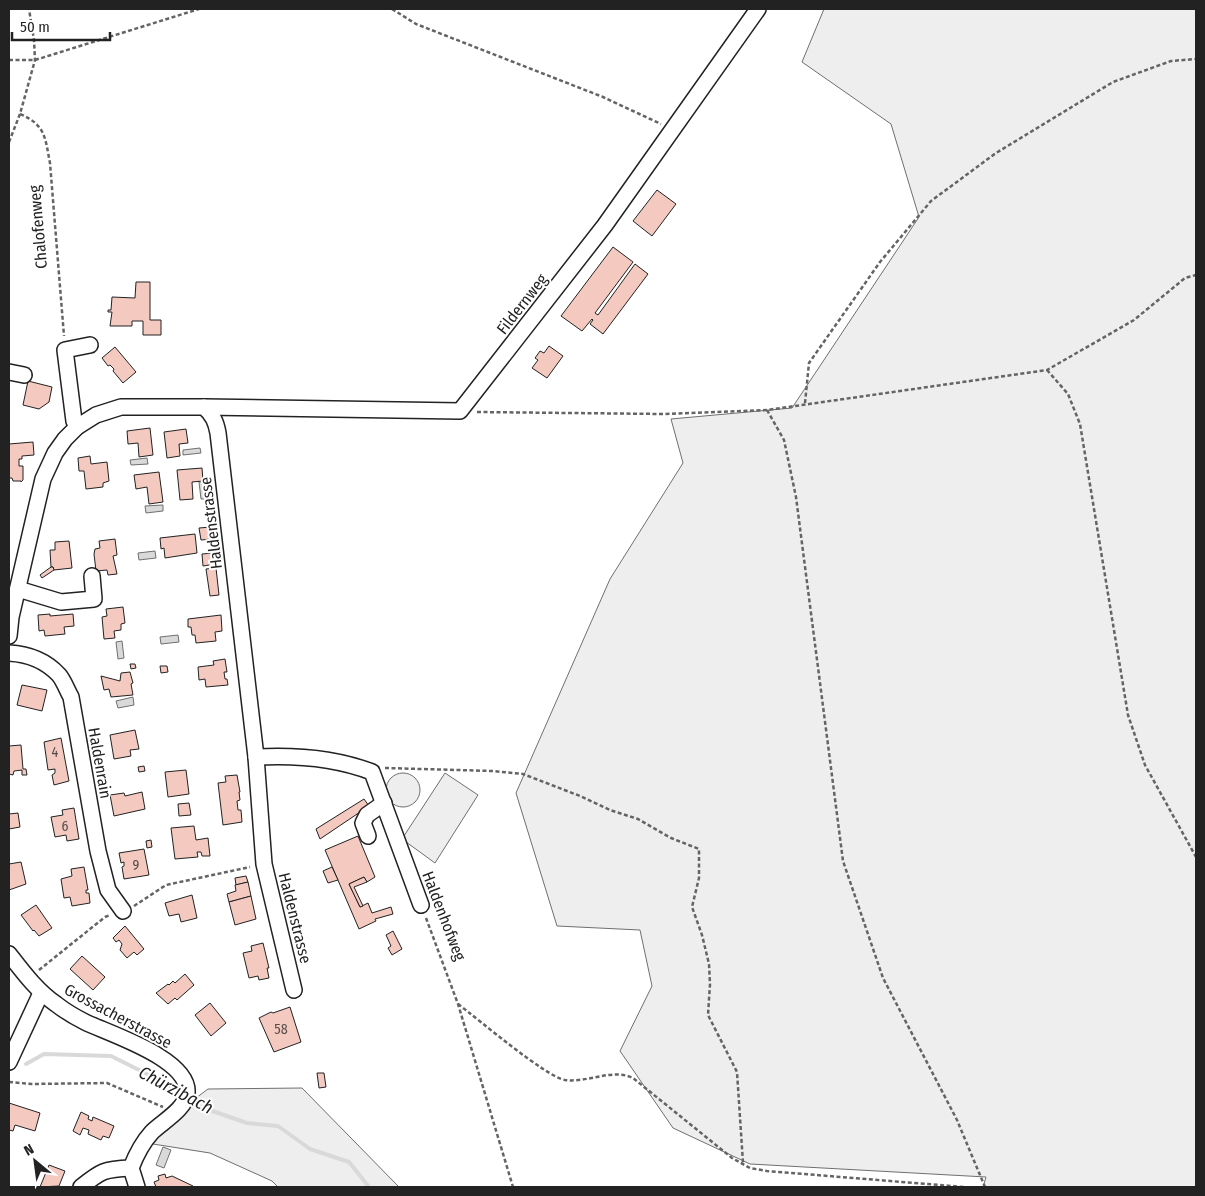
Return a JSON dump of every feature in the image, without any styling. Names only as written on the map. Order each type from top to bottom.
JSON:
[{"type":"street","name":"Fildernweg","points":[[460,411],[605,225],[758,9]]},
{"type":"street","points":[[77,427],[74,421],[65,350],[90,345]]},
{"type":"street","points":[[9,636],[11,616],[43,478],[55,453],[77,427],[96,415],[121,407],[460,411]]},
{"type":"street","name":"Haldenstrasse","points":[[204,407],[211,413],[218,433],[256,757],[264,864],[294,990]]},
{"type":"street","points":[[18,589],[61,602],[95,605],[92,576]]},
{"type":"street","name":"Haldenrain","points":[[9,652],[42,661],[60,676],[71,697],[98,851],[108,890],[123,911]]},
{"type":"street","points":[[256,757],[286,755],[354,766],[372,772]]},
{"type":"street","name":"Haldenhofweg","points":[[372,772],[421,905]]},
{"type":"street","points":[[368,836],[363,823],[367,815],[384,803]]},
{"type":"street","name":"Grossacherstrasse","points":[[9,954],[41,993],[55,1004],[83,1021],[151,1051],[170,1064],[183,1076],[182,1102]]},
{"type":"street","points":[[9,1062],[41,993]]},
{"type":"street","points":[[137,1187],[131,1168],[138,1150],[152,1132],[182,1102]]},
{"type":"street","points":[[80,1187],[96,1175],[110,1169],[131,1168]]},
{"type":"path","points":[[9,142],[20,114],[35,60],[29,9]]},
{"type":"path","points":[[9,60],[35,60],[199,9]]},
{"type":"path","points":[[392,9],[416,24],[603,97],[654,120]]},
{"type":"path","points":[[806,403],[809,363],[880,262],[931,202],[996,153],[1113,82],[1171,61],[1196,59]]},
{"type":"path","name":"Chalofenweg","points":[[20,114],[32,119],[42,129],[50,163],[65,350]]},
{"type":"path","points":[[460,411],[542,414],[662,414],[767,410],[1047,370],[1134,320],[1185,278],[1196,275]]},
{"type":"path","points":[[1047,370],[1068,394],[1080,424],[1128,715],[1145,765],[1196,857]]},
{"type":"path","points":[[767,410],[784,440],[796,497],[843,861],[883,978],[957,1120],[985,1187]]},
{"type":"path","points":[[372,772],[387,768],[492,771],[523,774],[610,810],[638,819],[671,838],[699,849],[699,878],[692,907],[702,935],[709,964],[708,1015],[737,1072],[743,1163]]},
{"type":"path","points":[[28,978],[105,917],[140,903],[166,885],[264,864]]},
{"type":"path","name":"Haldenhofweg","points":[[421,905],[458,1004],[513,1187]]},
{"type":"path","points":[[458,1004],[546,1071],[563,1080],[580,1081],[626,1074],[732,1158],[750,1168],[964,1187]]},
{"type":"path","points":[[9,1082],[32,1084],[107,1083],[182,1102]]},
{"type":"shaded area","points":[[824,9],[1196,9],[1196,1187],[983,1187],[986,1177],[750,1164],[673,1128],[620,1051],[652,986],[640,930],[557,926],[516,793],[610,579],[683,463],[671,419],[792,408],[919,217],[891,124],[802,62]]},
{"type":"shaded area","points":[[200,448],[201,453],[183,455],[183,450]]},
{"type":"shaded area","points":[[147,458],[148,464],[131,465],[130,460]]},
{"type":"shaded area","points":[[205,481],[207,499],[201,499],[199,482]]},
{"type":"shaded area","points":[[163,505],[163,511],[146,513],[145,506]]},
{"type":"shaded area","points":[[155,551],[156,558],[139,560],[138,553]]},
{"type":"shaded area","points":[[178,635],[179,642],[161,644],[160,637]]},
{"type":"shaded area","points":[[122,641],[124,658],[118,659],[116,642]]},
{"type":"shaded area","points":[[133,697],[134,705],[118,708],[116,701]]},
{"type":"shaded area","points":[[403,773],[410,774],[415,778],[419,783],[419,797],[415,802],[410,806],[403,807],[396,806],[391,802],[387,797],[386,790],[387,783],[391,778],[396,774]]},
{"type":"shaded area","points":[[445,773],[478,795],[435,863],[402,839]]},
{"type":"shaded area","points":[[302,1088],[399,1187],[278,1187],[272,1181],[210,1153],[153,1144],[168,1119],[208,1089]]},
{"type":"shaded area","points":[[163,1147],[171,1150],[164,1168],[156,1165]]},
{"type":"building","points":[[657,190],[676,204],[652,236],[633,221]]},
{"type":"building","points":[[613,247],[633,262],[595,313],[598,315],[635,264],[648,274],[603,334],[590,324],[592,319],[582,331],[561,316]]},
{"type":"building","points":[[136,282],[150,282],[150,320],[161,320],[161,335],[143,335],[143,321],[132,321],[132,326],[110,326],[112,312],[108,312],[108,310],[111,310],[112,297],[135,298]]},
{"type":"building","points":[[549,346],[563,356],[547,378],[532,368],[538,360],[535,358],[540,351],[544,353]]},
{"type":"building","points":[[115,347],[136,372],[123,383],[113,371],[114,369],[110,365],[108,366],[102,358]]},
{"type":"building","points":[[28,381],[52,387],[49,402],[39,409],[23,405]]},
{"type":"building","points":[[150,428],[153,455],[139,457],[138,443],[128,444],[127,431]]},
{"type":"building","points":[[186,429],[188,443],[179,444],[180,456],[167,458],[164,432]]},
{"type":"building","points":[[33,442],[34,455],[22,456],[22,459],[19,459],[19,466],[23,466],[23,480],[21,482],[13,481],[12,478],[9,478],[9,444]]},
{"type":"building","points":[[90,456],[91,464],[107,462],[109,481],[103,483],[103,487],[86,489],[84,471],[79,471],[78,458]]},
{"type":"building","points":[[202,468],[203,481],[192,482],[193,499],[180,500],[177,470]]},
{"type":"building","points":[[159,472],[163,502],[149,504],[147,487],[136,489],[134,475]]},
{"type":"building","points":[[211,527],[212,539],[201,540],[199,528]]},
{"type":"building","points":[[195,534],[197,553],[165,558],[164,548],[161,549],[160,538]]},
{"type":"building","points":[[115,539],[117,555],[113,556],[117,574],[108,575],[107,570],[96,571],[94,554],[95,549],[100,548],[99,541]]},
{"type":"building","points":[[69,541],[72,568],[54,570],[51,567],[50,550],[55,550],[55,542]]},
{"type":"building","points":[[213,553],[215,564],[203,566],[202,554]]},
{"type":"building","points":[[51,567],[54,570],[42,578],[40,575]]},
{"type":"building","points":[[216,568],[219,595],[210,596],[206,569]]},
{"type":"building","points":[[123,607],[125,623],[121,624],[121,630],[114,631],[115,638],[104,639],[102,617],[107,616],[106,609]]},
{"type":"building","points":[[50,614],[50,616],[73,614],[74,626],[64,627],[65,634],[45,636],[44,630],[39,631],[38,615]]},
{"type":"building","points":[[221,615],[222,631],[215,632],[216,641],[196,643],[191,627],[188,627],[188,619]]},
{"type":"building","points":[[225,659],[227,672],[224,672],[228,685],[206,687],[205,679],[199,680],[198,667],[214,665],[213,661]]},
{"type":"building","points":[[130,664],[135,664],[136,668],[131,669]]},
{"type":"building","points":[[160,666],[167,666],[168,672],[161,673]]},
{"type":"building","points":[[130,672],[133,683],[131,684],[133,695],[111,697],[109,689],[104,690],[101,676],[120,681],[121,673]]},
{"type":"building","points":[[22,685],[47,690],[42,711],[17,705]]},
{"type":"building","points":[[135,730],[139,749],[130,750],[131,756],[114,759],[110,735]]},
{"type":"building","points":[[61,738],[69,781],[54,785],[52,775],[55,773],[55,769],[48,770],[44,742]]},
{"type":"building","points":[[21,745],[23,769],[26,769],[27,775],[22,775],[22,770],[14,771],[13,775],[9,774],[9,746]]},
{"type":"building","points":[[144,766],[145,771],[139,772],[138,767]]},
{"type":"building","points":[[186,770],[189,794],[168,797],[165,772]]},
{"type":"building","points":[[237,775],[240,800],[237,801],[238,810],[241,810],[242,822],[223,825],[218,783],[226,782],[225,776]]},
{"type":"building","points":[[142,792],[145,809],[114,816],[110,795],[124,793],[125,796]]},
{"type":"building","points":[[364,799],[369,806],[320,839],[316,829]]},
{"type":"building","points":[[189,803],[191,815],[179,816],[178,804]]},
{"type":"building","points":[[74,808],[79,839],[67,841],[66,835],[55,837],[51,817],[63,815],[62,810]]},
{"type":"building","points":[[18,813],[20,827],[9,829],[9,814]]},
{"type":"building","points":[[194,826],[196,840],[208,838],[210,856],[202,856],[201,852],[197,852],[198,857],[175,859],[171,828]]},
{"type":"building","points":[[358,836],[375,877],[367,882],[364,877],[349,884],[360,907],[368,903],[372,913],[391,907],[393,914],[375,919],[376,921],[359,929],[325,850]]},
{"type":"building","points":[[151,840],[152,847],[147,848],[146,841]]},
{"type":"building","points":[[144,849],[149,875],[124,879],[122,867],[124,862],[121,863],[119,853]]},
{"type":"building","points":[[21,862],[26,884],[9,890],[9,864]]},
{"type":"building","points":[[84,867],[88,890],[86,890],[86,893],[89,893],[90,903],[72,906],[70,897],[64,898],[61,879],[72,876],[71,869]]},
{"type":"building","points":[[332,867],[338,880],[328,883],[323,871]]},
{"type":"building","points":[[246,876],[248,882],[236,885],[235,878]]},
{"type":"building","points":[[364,877],[367,882],[354,887],[363,906],[360,907],[349,884]]},
{"type":"building","points":[[248,882],[251,896],[229,902],[227,894],[236,891],[235,885]]},
{"type":"building","points":[[192,895],[197,918],[181,922],[179,914],[169,916],[165,903]]},
{"type":"building","points":[[251,896],[256,919],[235,925],[229,902]]},
{"type":"building","points":[[36,905],[52,928],[39,936],[21,915]]},
{"type":"building","points":[[125,926],[144,949],[137,955],[134,952],[127,958],[120,950],[122,944],[119,940],[116,942],[113,938]]},
{"type":"building","points":[[393,931],[402,949],[392,955],[388,948],[391,946],[386,935]]},
{"type":"building","points":[[263,943],[269,968],[267,968],[269,978],[259,980],[258,976],[249,978],[243,953],[252,951],[251,946]]},
{"type":"building","points":[[82,956],[105,977],[93,990],[70,969]]},
{"type":"building","points":[[185,974],[194,985],[177,1000],[175,998],[168,1004],[156,993],[173,981],[175,983]]},
{"type":"building","points":[[210,1003],[226,1023],[211,1036],[195,1015]]},
{"type":"building","points":[[290,1007],[301,1042],[274,1052],[259,1018],[271,1012]]},
{"type":"building","points":[[317,1073],[324,1073],[326,1087],[319,1088]]},
{"type":"building","points":[[9,1103],[40,1113],[35,1131],[15,1125],[13,1131],[9,1130]]},
{"type":"building","points":[[81,1112],[89,1116],[88,1119],[92,1121],[93,1117],[114,1126],[109,1138],[103,1136],[101,1140],[88,1134],[89,1130],[83,1128],[80,1135],[73,1131]]},
{"type":"building","points":[[49,1165],[65,1171],[59,1186],[40,1187]]},
{"type":"building","points":[[165,1174],[166,1178],[172,1176],[193,1187],[156,1187],[154,1182],[159,1180],[158,1176]]},
{"type":"waterway","name":"Chürzibach","points":[[26,1064],[44,1054],[111,1056],[167,1084],[182,1095]]},
{"type":"waterway","name":"Chürzibach","points":[[190,1100],[198,1106],[247,1123],[278,1126],[310,1149],[349,1162],[369,1187]]}]
